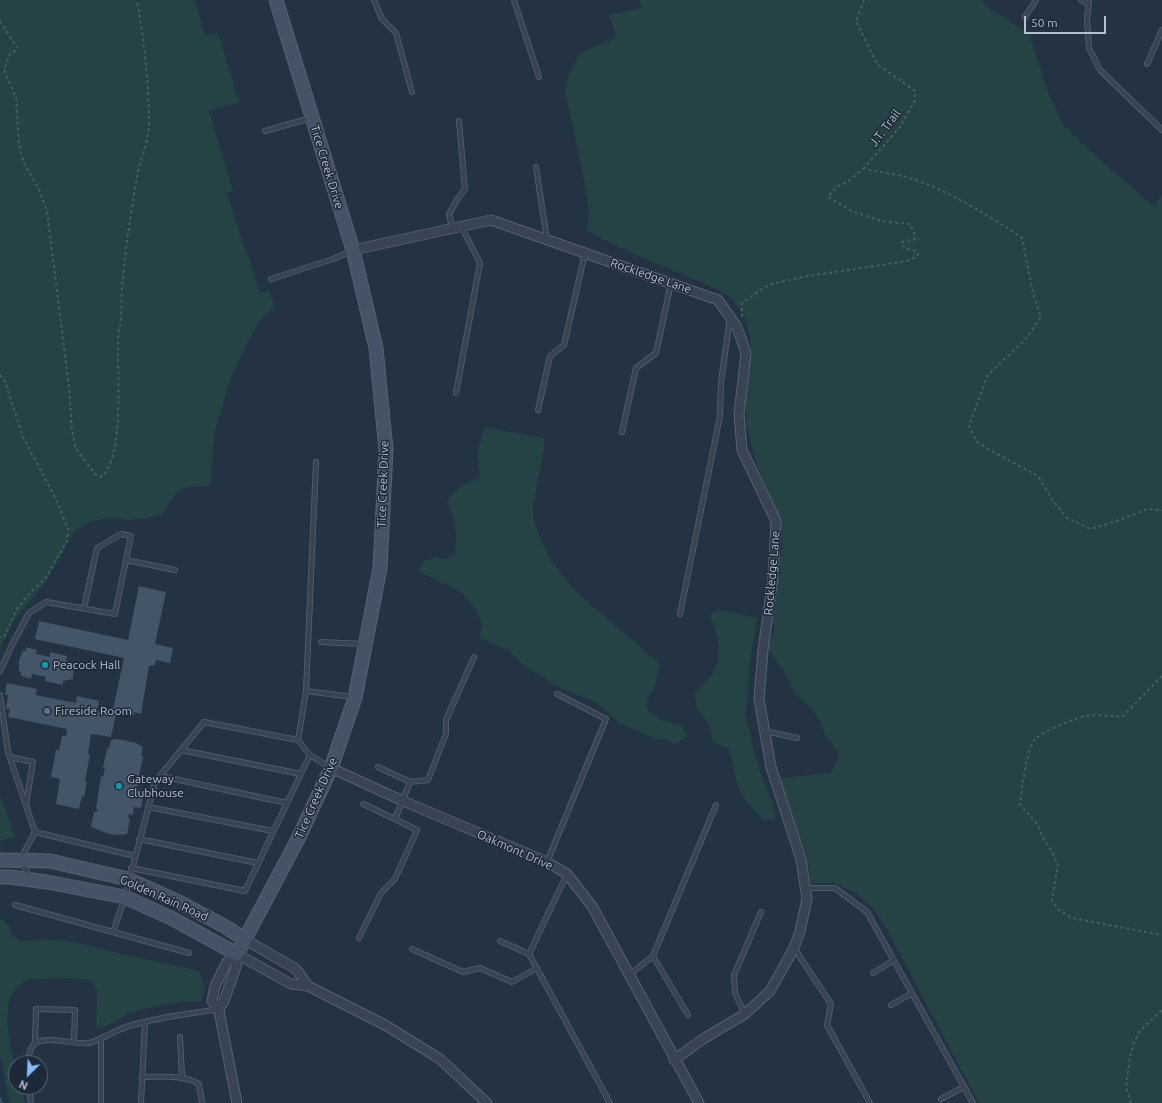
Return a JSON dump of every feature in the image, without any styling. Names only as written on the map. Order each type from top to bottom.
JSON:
[{"type":"street","name":"Tice Creek Drive","points":[[219,1009],[224,1001],[236,967],[237,954],[298,838],[330,768],[355,698],[380,568],[386,450],[376,348],[353,250],[276,0]]},
{"type":"street","name":"Rockledge Lane","points":[[353,250],[491,220],[718,300],[737,327],[746,353],[739,414],[742,450],[776,521],[773,578],[759,699],[771,767],[801,859],[806,899],[800,931],[794,948],[770,991],[745,1014],[703,1039],[674,1060]]},
{"type":"street","name":"Oakmont Drive","points":[[330,768],[403,801],[547,862],[566,874],[592,906],[674,1060],[699,1103]]},
{"type":"street","name":"Golden Rain Road","points":[[0,860],[50,861],[130,874],[226,927],[296,969],[308,986]]},
{"type":"street","name":"Golden Rain Road","points":[[0,877],[32,880],[125,897],[171,918],[291,984],[308,986],[385,1025],[440,1059],[487,1103]]},
{"type":"street","name":"Tice Creek Drive","points":[[237,954],[227,962],[215,986],[212,1001],[219,1009],[237,1103]]},
{"type":"lane","points":[[374,0],[382,20],[396,33],[412,92]]},
{"type":"lane","points":[[514,0],[539,77]]},
{"type":"lane","points":[[1025,17],[1036,0]]},
{"type":"lane","points":[[1081,0],[1089,2],[1087,19],[1089,48],[1100,70],[1162,130]]},
{"type":"lane","points":[[1147,64],[1162,30]]},
{"type":"lane","points":[[265,132],[312,118]]},
{"type":"lane","points":[[452,228],[449,214],[465,189],[459,121]]},
{"type":"lane","points":[[536,167],[547,240]]},
{"type":"lane","points":[[456,393],[480,263],[461,226]]},
{"type":"lane","points":[[271,280],[332,259],[353,250]]},
{"type":"lane","points":[[538,410],[550,356],[564,345],[585,253]]},
{"type":"lane","points":[[622,432],[636,368],[656,353],[671,283]]},
{"type":"lane","points":[[680,614],[720,416],[720,382],[730,317]]},
{"type":"lane","points":[[298,740],[306,691],[316,462]]},
{"type":"lane","points":[[0,671],[29,613],[46,602],[116,614],[131,536],[121,534],[97,548],[84,608]]},
{"type":"lane","points":[[126,560],[175,570]]},
{"type":"lane","points":[[321,642],[365,644]]},
{"type":"lane","points":[[378,767],[410,782],[428,780],[446,734],[446,720],[474,657]]},
{"type":"lane","points":[[306,691],[355,698]]},
{"type":"lane","points":[[547,862],[606,719],[557,694]]},
{"type":"lane","points":[[0,695],[10,757],[35,832],[20,860],[32,880]]},
{"type":"lane","points":[[113,932],[125,897],[155,782],[204,722],[298,740],[310,755],[330,768]]},
{"type":"lane","points":[[765,731],[797,738]]},
{"type":"lane","points":[[181,750],[301,774]]},
{"type":"lane","points":[[130,874],[245,891],[310,755]]},
{"type":"lane","points":[[10,757],[33,762],[26,806]]},
{"type":"lane","points":[[160,776],[287,803]]},
{"type":"lane","points":[[395,819],[410,782]]},
{"type":"lane","points":[[359,938],[381,893],[395,879],[417,830],[363,804]]},
{"type":"lane","points":[[629,975],[653,956],[716,804]]},
{"type":"lane","points":[[148,807],[273,831]]},
{"type":"lane","points":[[35,832],[135,856]]},
{"type":"lane","points":[[139,839],[258,863]]},
{"type":"lane","points":[[529,954],[566,874]]},
{"type":"lane","points":[[805,888],[835,888],[867,912],[973,1103]]},
{"type":"lane","points":[[15,905],[189,953]]},
{"type":"lane","points":[[745,1014],[735,993],[734,975],[761,912]]},
{"type":"lane","points":[[500,941],[529,954],[610,1103]]},
{"type":"lane","points":[[794,948],[831,1004],[827,1025],[870,1103]]},
{"type":"lane","points":[[412,950],[463,972],[480,968],[512,982],[537,968]]},
{"type":"lane","points":[[653,956],[688,1015]]},
{"type":"lane","points":[[873,973],[894,960]]},
{"type":"lane","points":[[891,1005],[912,993]]},
{"type":"lane","points":[[29,1055],[35,1043],[36,1009],[75,1010],[74,1042]]},
{"type":"lane","points":[[35,1043],[49,1040],[90,1043],[128,1026],[219,1009]]},
{"type":"lane","points":[[141,1103],[145,1022]]},
{"type":"lane","points":[[180,1037],[182,1078]]},
{"type":"lane","points":[[101,1038],[101,1103]]},
{"type":"lane","points":[[142,1077],[182,1078],[193,1080],[199,1084],[202,1103]]},
{"type":"lane","points":[[941,1098],[964,1087]]},
{"type":"path","points":[[0,21],[18,49],[10,54],[4,70],[16,98],[19,144],[24,164],[38,187],[47,211],[67,373],[72,430],[76,449],[95,474],[101,477],[106,473],[111,463],[120,408],[118,340],[121,318],[122,283],[139,164],[148,140],[149,125],[147,81],[137,0]]},
{"type":"path","name":"J.T. Trail","points":[[864,0],[856,21],[877,64],[915,91],[915,100],[900,127],[864,168]]},
{"type":"path","points":[[742,318],[742,303],[768,285],[802,277],[907,261],[916,258],[918,254],[916,251],[904,248],[902,242],[915,239],[914,232],[910,224],[881,220],[852,211],[828,197],[836,187],[847,182],[864,168],[876,172],[905,177],[940,190],[977,209],[1022,238],[1033,293],[1041,317],[1025,340],[988,375],[969,425],[976,441],[994,453],[1038,476],[1053,501],[1067,518],[1091,528],[1125,518],[1147,509],[1162,510]]},
{"type":"path","points":[[0,375],[4,379],[24,439],[56,499],[68,529],[67,541],[45,579],[29,594],[17,609],[4,637],[0,637]]},
{"type":"path","points":[[1162,676],[1122,716],[1084,716],[1048,731],[1035,739],[1027,758],[1020,804],[1038,825],[1042,836],[1058,864],[1052,902],[1059,910],[1072,918],[1162,934]]},
{"type":"path","points":[[1131,1103],[1126,1087],[1130,1057],[1134,1043],[1139,1032],[1162,1010]]},
{"type":"green space","points":[[0,0],[195,0],[205,36],[218,33],[239,102],[209,111],[233,191],[227,192],[260,293],[269,291],[275,309],[264,315],[253,332],[231,377],[215,430],[211,483],[208,486],[188,487],[179,491],[164,513],[149,518],[130,520],[110,517],[87,523],[77,530],[70,538],[43,586],[14,620],[0,649]]},
{"type":"green space","points":[[640,0],[983,0],[985,5],[1029,34],[1048,92],[1062,123],[1085,146],[1154,207],[1162,195],[1162,1103],[979,1103],[885,926],[873,908],[854,892],[835,883],[811,883],[806,853],[780,778],[830,773],[836,763],[839,753],[825,735],[819,719],[790,686],[785,672],[767,648],[775,628],[772,622],[782,546],[781,528],[776,508],[756,464],[746,422],[746,401],[751,356],[750,339],[746,319],[732,299],[719,290],[620,248],[587,231],[589,212],[583,174],[564,87],[579,54],[616,38],[610,15],[641,8]]},
{"type":"green space","points":[[485,426],[544,438],[544,448],[533,507],[534,521],[540,538],[550,559],[574,590],[660,664],[654,689],[646,701],[648,711],[664,721],[681,725],[687,737],[676,744],[663,739],[657,739],[619,723],[598,703],[556,686],[523,665],[508,650],[479,638],[483,625],[475,608],[461,592],[419,572],[423,561],[435,557],[447,559],[455,553],[455,527],[447,502],[454,491],[469,482],[480,478],[477,454]]},
{"type":"green space","points":[[719,609],[757,618],[750,658],[746,716],[760,772],[773,804],[776,819],[765,821],[746,802],[738,787],[729,749],[713,742],[710,728],[705,718],[696,707],[695,694],[715,669],[719,655],[718,641],[710,614]]},
{"type":"green space","points":[[0,795],[15,837],[0,841]]},
{"type":"green space","points":[[0,918],[10,927],[12,936],[21,941],[34,941],[42,939],[68,941],[199,971],[205,987],[201,1001],[155,1006],[130,1013],[104,1027],[96,1029],[97,992],[93,983],[88,980],[57,978],[24,981],[16,988],[9,1000],[7,1021],[13,1055],[8,1055],[8,1095],[3,1062],[0,1059]]},
{"type":"green space","points":[[8,1095],[24,1095],[25,1103],[10,1103]]},
{"type":"building","points":[[139,586],[166,592],[155,644],[173,648],[170,663],[156,660],[155,665],[149,666],[141,714],[134,712],[134,716],[121,714],[120,710],[113,709],[124,658],[35,639],[39,621],[128,640]]},
{"type":"building","name":"Peacock Hall","points":[[26,647],[37,650],[36,654],[50,657],[50,652],[67,656],[66,661],[75,666],[73,679],[63,681],[63,685],[45,681],[46,677],[32,674],[31,679],[21,676],[21,672],[19,671],[19,660],[23,651],[26,651]]},
{"type":"building","points":[[7,683],[37,689],[36,695],[76,703],[77,696],[99,701],[97,711],[116,714],[111,737],[91,734],[88,754],[90,754],[85,781],[87,782],[84,797],[82,796],[79,809],[56,804],[60,779],[51,777],[56,750],[59,750],[62,736],[66,736],[67,729],[8,717],[10,709],[6,709],[8,695],[5,695]]},
{"type":"building","name":"Gateway Clubhouse","points":[[118,739],[136,743],[143,747],[141,755],[143,756],[139,776],[136,775],[135,782],[138,783],[137,789],[144,790],[141,808],[134,807],[133,815],[129,814],[128,818],[130,818],[127,834],[118,835],[109,834],[91,827],[94,812],[97,812],[98,809],[96,809],[101,776],[103,777],[105,768],[103,768],[107,748],[109,749],[111,740]]},
{"type":"waterway","points":[[0,1099],[1,1103]]},
{"type":"place","name":"Peacock Hall","points":[[45,665]]},
{"type":"place","name":"Fireside Room","points":[[47,711]]},
{"type":"place","name":"Gateway Clubhouse","points":[[119,786]]}]
